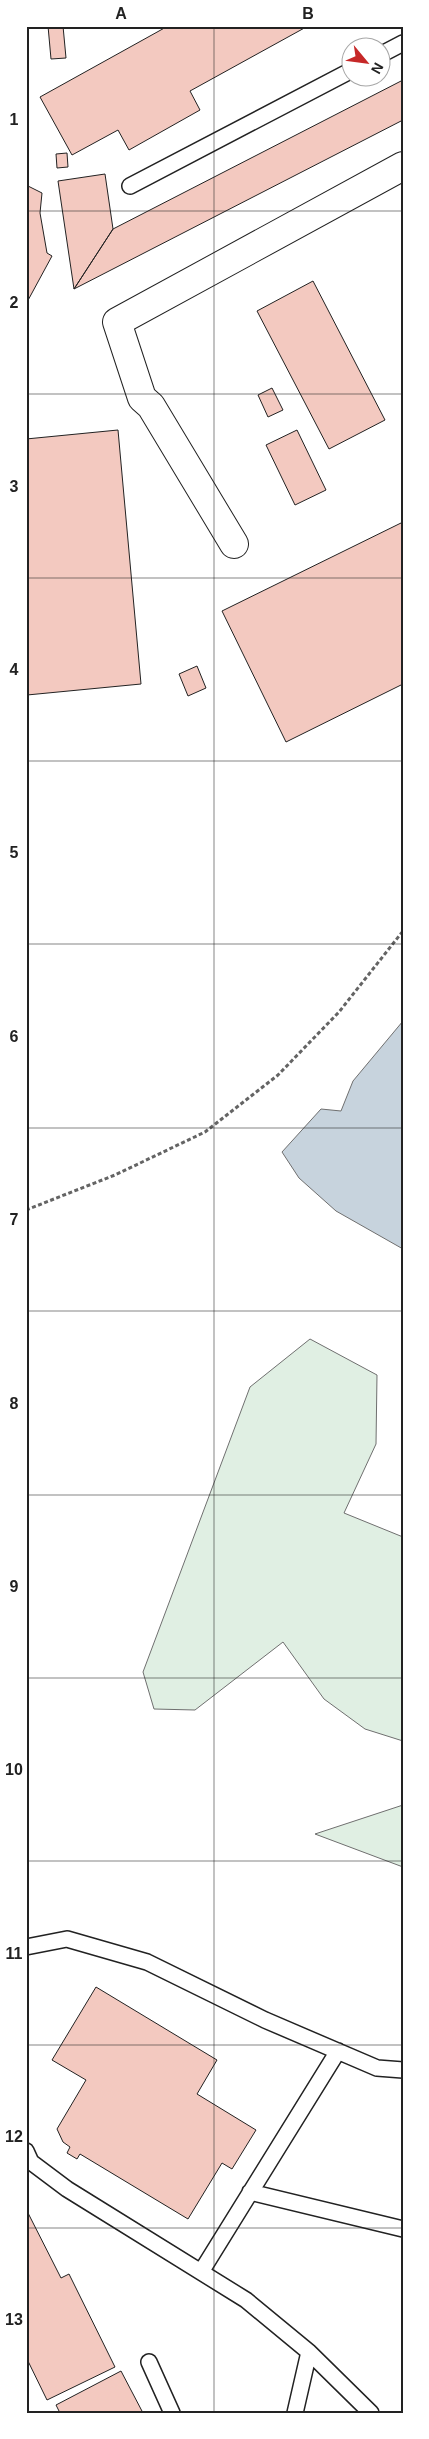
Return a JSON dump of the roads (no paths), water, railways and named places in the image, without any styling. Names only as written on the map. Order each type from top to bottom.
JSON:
[{"type":"street","points":[[234,544],[151,406],[142,398],[117,322],[403,166]]},
{"type":"lane","points":[[130,186],[342,75]]},
{"type":"lane","points":[[26,1946],[67,1939],[147,1962],[265,2020],[377,2068],[403,2070]]},
{"type":"lane","points":[[201,2272],[338,2051]]},
{"type":"lane","points":[[26,2151],[31,2162],[67,2189],[246,2300],[309,2352],[371,2413]]},
{"type":"lane","points":[[250,2192],[403,2229]]},
{"type":"lane","points":[[295,2413],[309,2352]]},
{"type":"lane","points":[[149,2362],[172,2413]]}]
